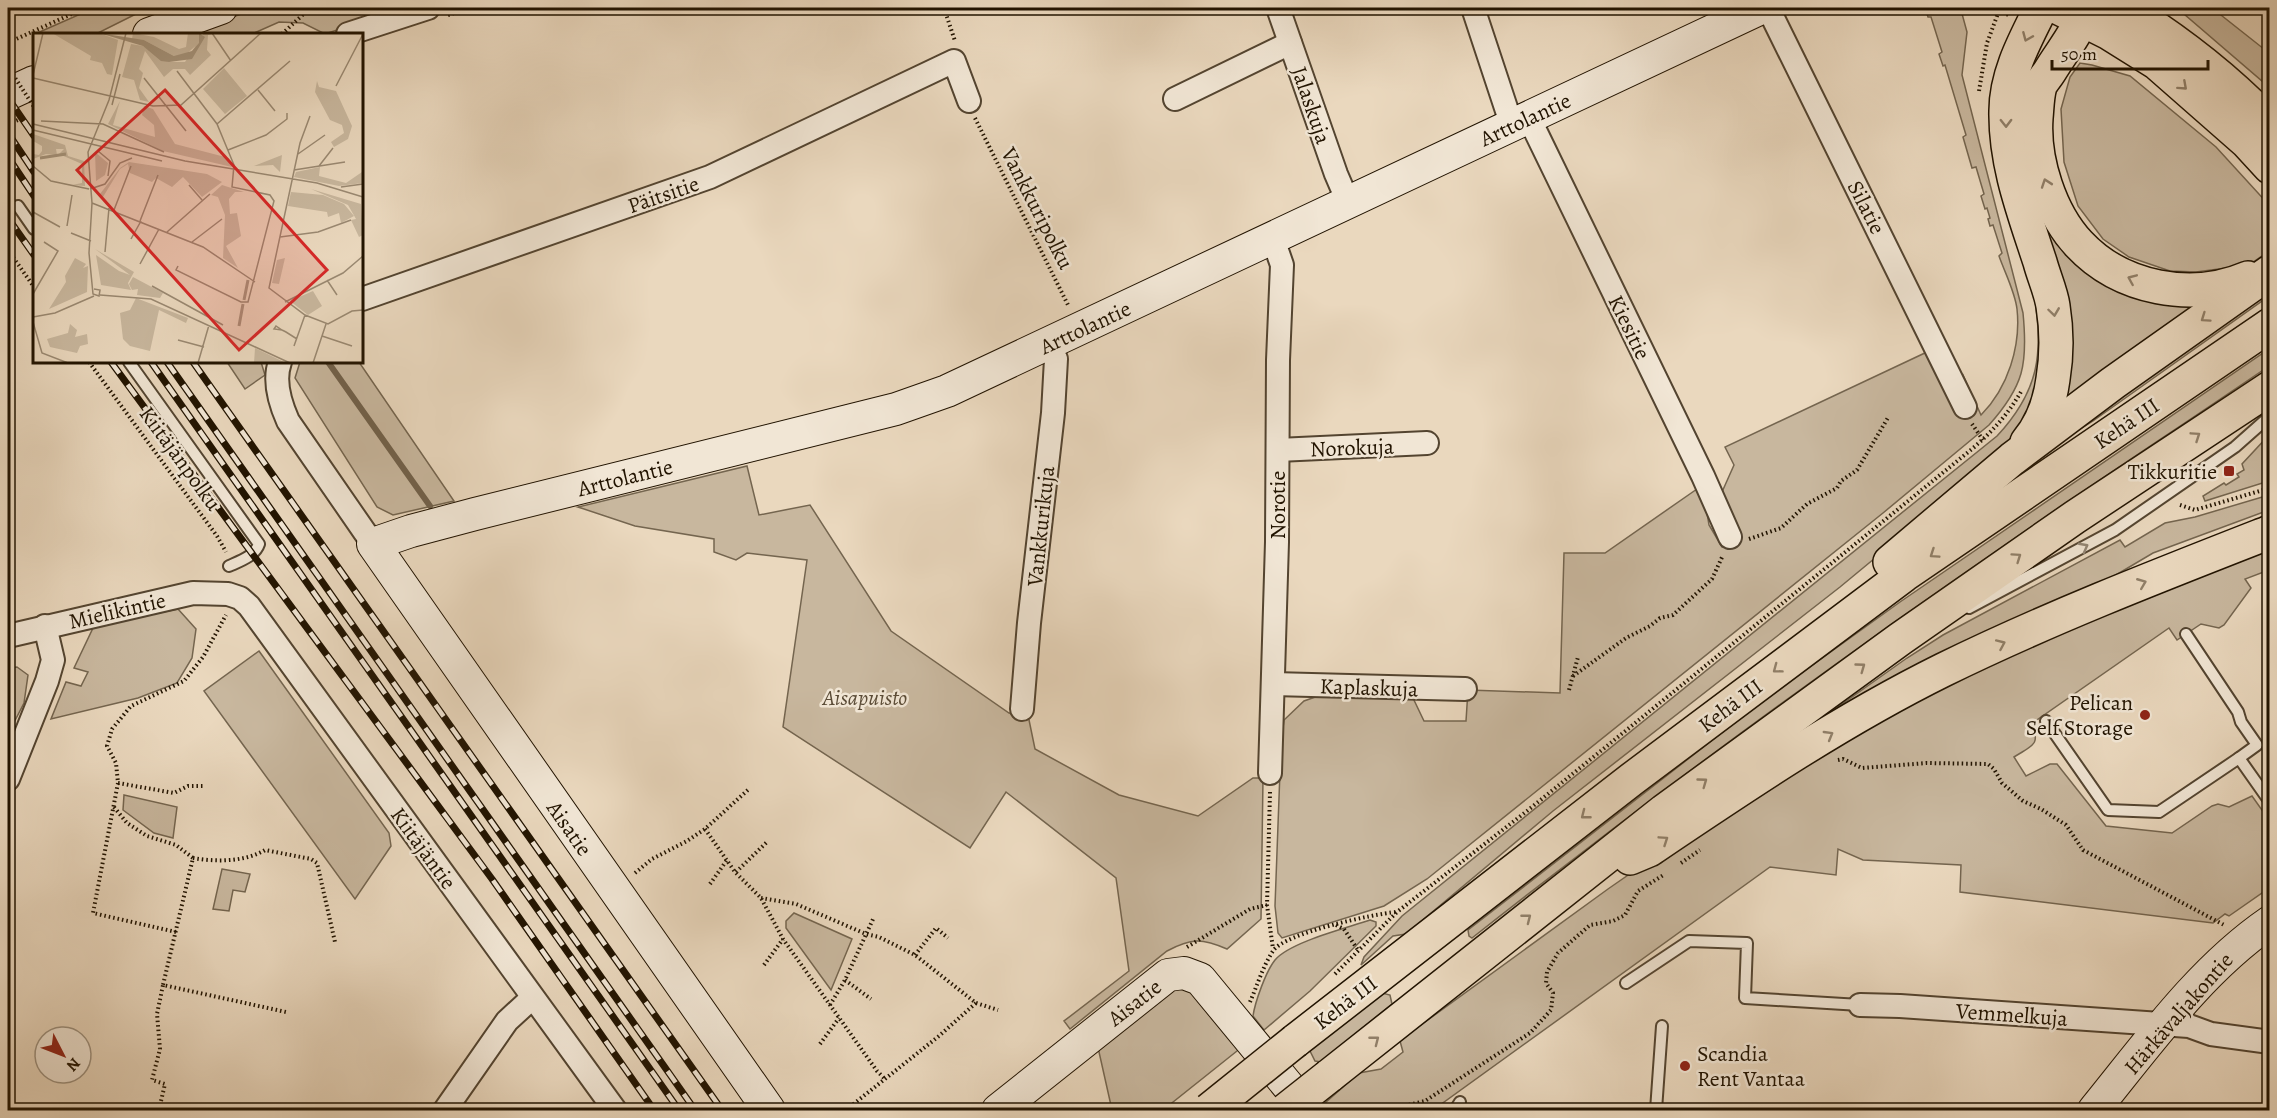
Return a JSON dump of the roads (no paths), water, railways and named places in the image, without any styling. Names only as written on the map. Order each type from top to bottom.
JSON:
[{"type":"main road","points":[[2125,8],[2169,36],[2211,68],[2270,124]]},
{"type":"main road","points":[[2270,167],[2247,142],[2157,63],[2075,12],[2041,86],[2036,120],[2037,151],[2044,182],[2058,214],[2079,244],[2100,261],[2133,280],[2165,289],[2204,290],[2240,282],[2270,270]]},
{"type":"main road","points":[[2012,459],[2035,433],[2050,400],[2057,343],[2053,304],[2011,169],[2006,134],[2008,87],[2036,16]]},
{"type":"main road","points":[[1824,634],[1890,561],[2012,459],[2270,270]]},
{"type":"main road","name":"Kehä III","points":[[1209,1110],[1824,634],[1904,575],[2270,325]]},
{"type":"main road","name":"Kehä III","points":[[1286,1110],[1665,811],[1900,639],[2085,510],[2270,388]]},
{"type":"main road","points":[[1573,882],[1649,850],[1757,777],[1943,670],[2068,614],[2270,532]]},
{"type":"street","points":[[136,33],[180,8]]},
{"type":"street","points":[[151,33],[220,8]]},
{"type":"street","points":[[351,33],[428,8]]},
{"type":"street","name":"Jalaskuja","points":[[1278,8],[1348,202]]},
{"type":"street","name":"Kiesitie","points":[[1473,8],[1520,122],[1703,476],[1730,537]]},
{"type":"street","name":"Arttolantie","points":[[373,544],[475,514],[896,409],[947,391],[1761,8]]},
{"type":"street","name":"Silatie","points":[[1768,8],[1965,407]]},
{"type":"street","points":[[1175,99],[1290,43]]},
{"type":"street","name":"Päitsitie","points":[[363,299],[713,176],[955,57],[969,101]]},
{"type":"street","points":[[8,94],[33,82]]},
{"type":"street","name":"Norotie","points":[[1270,773],[1281,265],[1273,239]]},
{"type":"street","name":"Vankkurikuja","points":[[1022,709],[1029,623],[1053,413],[1056,359],[1049,344]]},
{"type":"street","points":[[278,364],[280,404],[288,421],[373,544]]},
{"type":"street","name":"Norokuja","points":[[1278,450],[1427,443]]},
{"type":"street","name":"Aisatie","points":[[373,544],[770,1110]]},
{"type":"street","name":"Mielikintie","points":[[8,636],[194,592],[229,601]]},
{"type":"street","name":"Kiitäjäntie","points":[[229,601],[240,598],[249,606],[615,1110]]},
{"type":"street","points":[[8,779],[47,681],[53,660],[45,626]]},
{"type":"street","name":"Kaplaskuja","points":[[1273,684],[1465,689]]},
{"type":"street","name":"Härkävaljakontie","points":[[2094,1110],[2220,962],[2258,930]]},
{"type":"street","name":"Aisatie","points":[[998,1110],[1168,975],[1184,973],[1200,979],[1308,1110]]},
{"type":"street","points":[[446,1110],[507,1021],[532,998]]},
{"type":"street","name":"Vemmelkuja","points":[[1860,1005],[2189,1026],[2211,1034],[2270,1042]]},
{"type":"lane","points":[[18,206],[33,228]]},
{"type":"lane","points":[[130,363],[259,544],[259,548],[253,554],[229,566]]},
{"type":"lane","points":[[1900,639],[1980,603],[2115,530],[2235,447],[2270,416]]},
{"type":"lane","points":[[2046,721],[2108,810],[2159,812],[2257,745],[2186,634]]},
{"type":"lane","points":[[2239,758],[2270,802]]},
{"type":"lane","points":[[1626,983],[1689,941],[1747,943],[1745,998],[1860,1005]]},
{"type":"lane","points":[[1656,1110],[1662,1026]]},
{"type":"waterway","points":[[329,363],[430,506]]},
{"type":"railway","points":[[8,98],[33,135]]},
{"type":"railway","points":[[8,133],[33,170]]},
{"type":"railway","points":[[8,157],[33,194]]},
{"type":"railway","points":[[8,218],[33,254]]},
{"type":"railway","points":[[112,363],[492,879],[654,1110]]},
{"type":"railway","points":[[152,363],[679,1110]]},
{"type":"railway","points":[[168,363],[695,1110]]},
{"type":"railway","points":[[194,363],[722,1110]]},
{"type":"place","name":"Tikkuritie","points":[[2229,471]]},
{"type":"place","name":"Pelican Self Storage","points":[[2145,715]]},
{"type":"place","name":"Scandia Rent Vantaa","points":[[1685,1066]]},
{"type":"park label","name":"Aisapuisto","points":[[865,697]]}]
